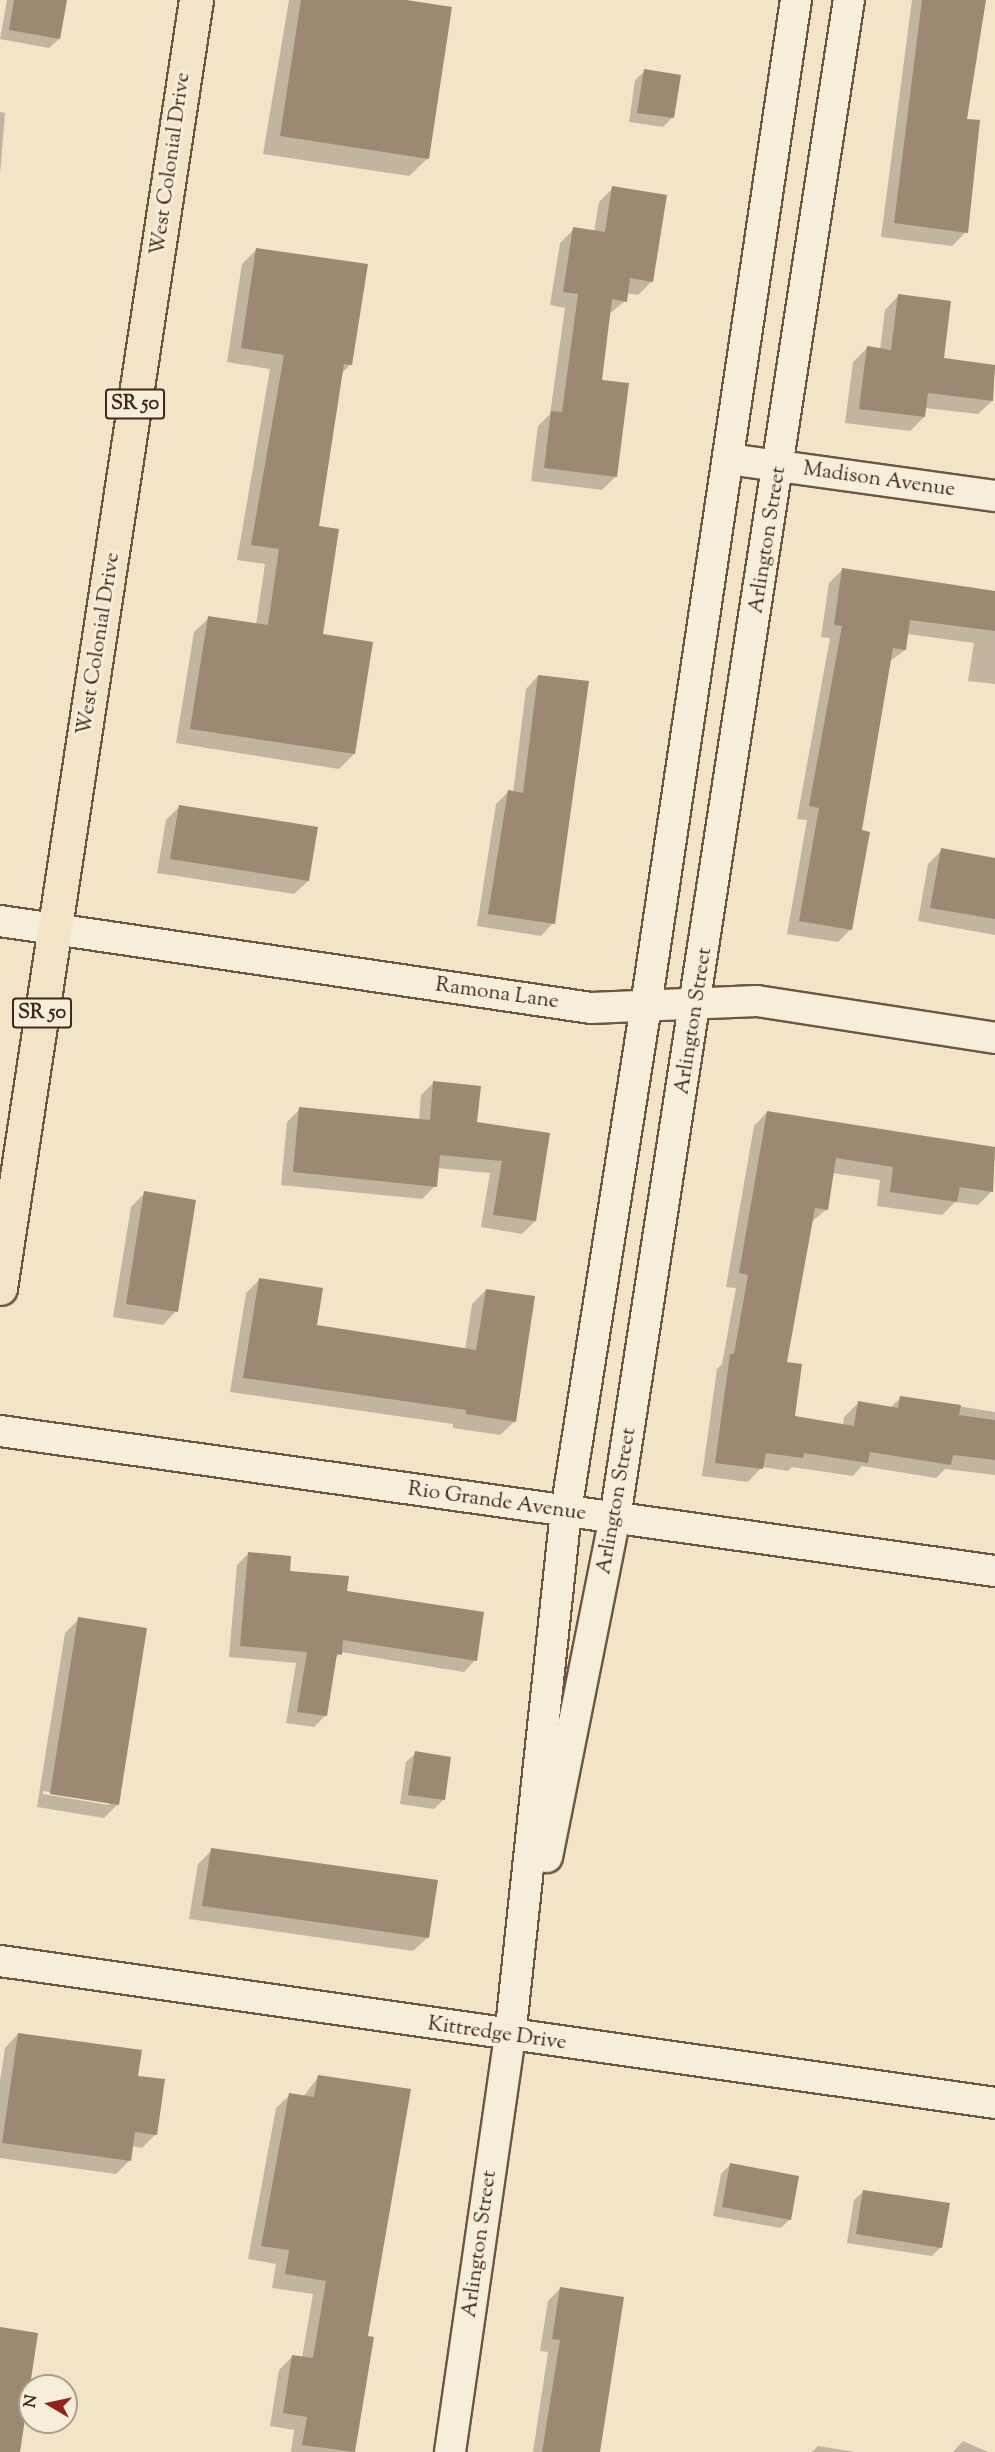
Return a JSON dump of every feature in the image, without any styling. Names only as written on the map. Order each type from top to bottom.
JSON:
[{"type":"highway","name":"West Colonial Drive","points":[[0,1288],[196,0]]},
{"type":"street","name":"Arlington Street","points":[[450,2452],[510,2037],[566,1511],[646,1006],[796,0]]},
{"type":"street","name":"Arlington Street","points":[[510,2037],[615,1518],[697,1004],[849,0]]},
{"type":"street","name":"Madison Avenue","points":[[728,459],[995,496]]},
{"type":"street","name":"Ramona Lane","points":[[0,921],[55,931],[591,1008],[757,1001],[995,1038]]},
{"type":"street","name":"Rio Grande Avenue","points":[[0,1431],[995,1571]]},
{"type":"street","name":"Kittredge Drive","points":[[0,1961],[510,2037],[995,2103]]},
{"type":"building","points":[[14,0],[67,0],[60,39],[9,30]]},
{"type":"building","points":[[301,0],[406,0],[452,7],[429,159],[280,136]]},
{"type":"building","points":[[922,0],[986,0],[967,119],[980,120],[968,233],[894,223]]},
{"type":"building","points":[[644,69],[681,75],[674,118],[637,113]]},
{"type":"building","points":[[612,186],[667,195],[653,282],[630,278],[627,302],[612,299],[602,380],[629,383],[617,477],[544,468],[551,411],[562,412],[578,294],[563,292],[573,227],[605,232]]},
{"type":"building","points":[[256,248],[368,264],[352,365],[344,364],[319,526],[339,529],[323,634],[373,642],[355,754],[190,729],[208,616],[268,625],[279,549],[251,545],[284,355],[241,348]]},
{"type":"building","points":[[898,294],[951,301],[944,358],[995,365],[993,401],[928,393],[925,417],[859,409],[867,346],[891,350]]},
{"type":"building","points":[[842,568],[995,591],[995,631],[910,620],[906,650],[893,648],[862,830],[870,832],[852,930],[799,921],[819,808],[809,806],[842,626],[834,625]]},
{"type":"building","points":[[538,675],[589,681],[555,924],[488,914],[508,790],[523,793]]},
{"type":"building","points":[[179,805],[318,827],[309,881],[170,859]]},
{"type":"building","points":[[941,848],[995,858],[995,919],[930,908]]},
{"type":"building","points":[[433,1081],[481,1086],[477,1122],[550,1133],[536,1221],[493,1215],[502,1161],[440,1155],[437,1187],[293,1172],[299,1107],[430,1120]]},
{"type":"building","points":[[767,1111],[995,1147],[993,1192],[960,1187],[957,1202],[890,1192],[893,1167],[836,1158],[828,1210],[815,1208],[787,1362],[802,1364],[795,1416],[854,1426],[858,1401],[898,1408],[900,1396],[961,1405],[959,1415],[995,1420],[995,1460],[953,1455],[951,1465],[870,1452],[868,1463],[804,1453],[803,1458],[766,1453],[763,1469],[715,1463],[730,1354],[734,1354],[748,1275],[739,1273]]},
{"type":"building","points":[[144,1191],[196,1200],[178,1312],[126,1304]]},
{"type":"building","points":[[259,1278],[323,1288],[317,1325],[476,1350],[486,1289],[535,1296],[516,1422],[466,1414],[466,1410],[243,1378]]},
{"type":"building","points":[[248,1552],[291,1556],[290,1571],[349,1576],[347,1591],[484,1612],[477,1661],[343,1640],[342,1655],[337,1654],[327,1716],[297,1712],[307,1652],[240,1646]]},
{"type":"building","points":[[78,1617],[147,1628],[119,1805],[50,1794]]},
{"type":"building","points":[[415,1751],[451,1757],[445,1800],[408,1795]]},
{"type":"building","points":[[211,1848],[438,1880],[429,1938],[202,1906]]},
{"type":"building","points":[[18,2033],[142,2050],[138,2076],[165,2079],[157,2135],[135,2132],[131,2161],[2,2143]]},
{"type":"building","points":[[318,2075],[411,2089],[368,2336],[374,2337],[355,2452],[302,2445],[307,2417],[283,2413],[292,2355],[313,2358],[326,2281],[285,2274],[289,2250],[261,2246],[289,2093],[314,2097]]},
{"type":"building","points":[[730,2163],[799,2176],[791,2220],[722,2207]]},
{"type":"building","points":[[863,2190],[950,2203],[942,2248],[856,2234]]},
{"type":"building","points":[[560,2287],[624,2297],[600,2452],[542,2452],[560,2340],[552,2339]]},
{"type":"building","points":[[0,2327],[38,2333],[32,2374],[18,2374],[18,2434],[23,2434],[20,2452],[0,2452]]}]
